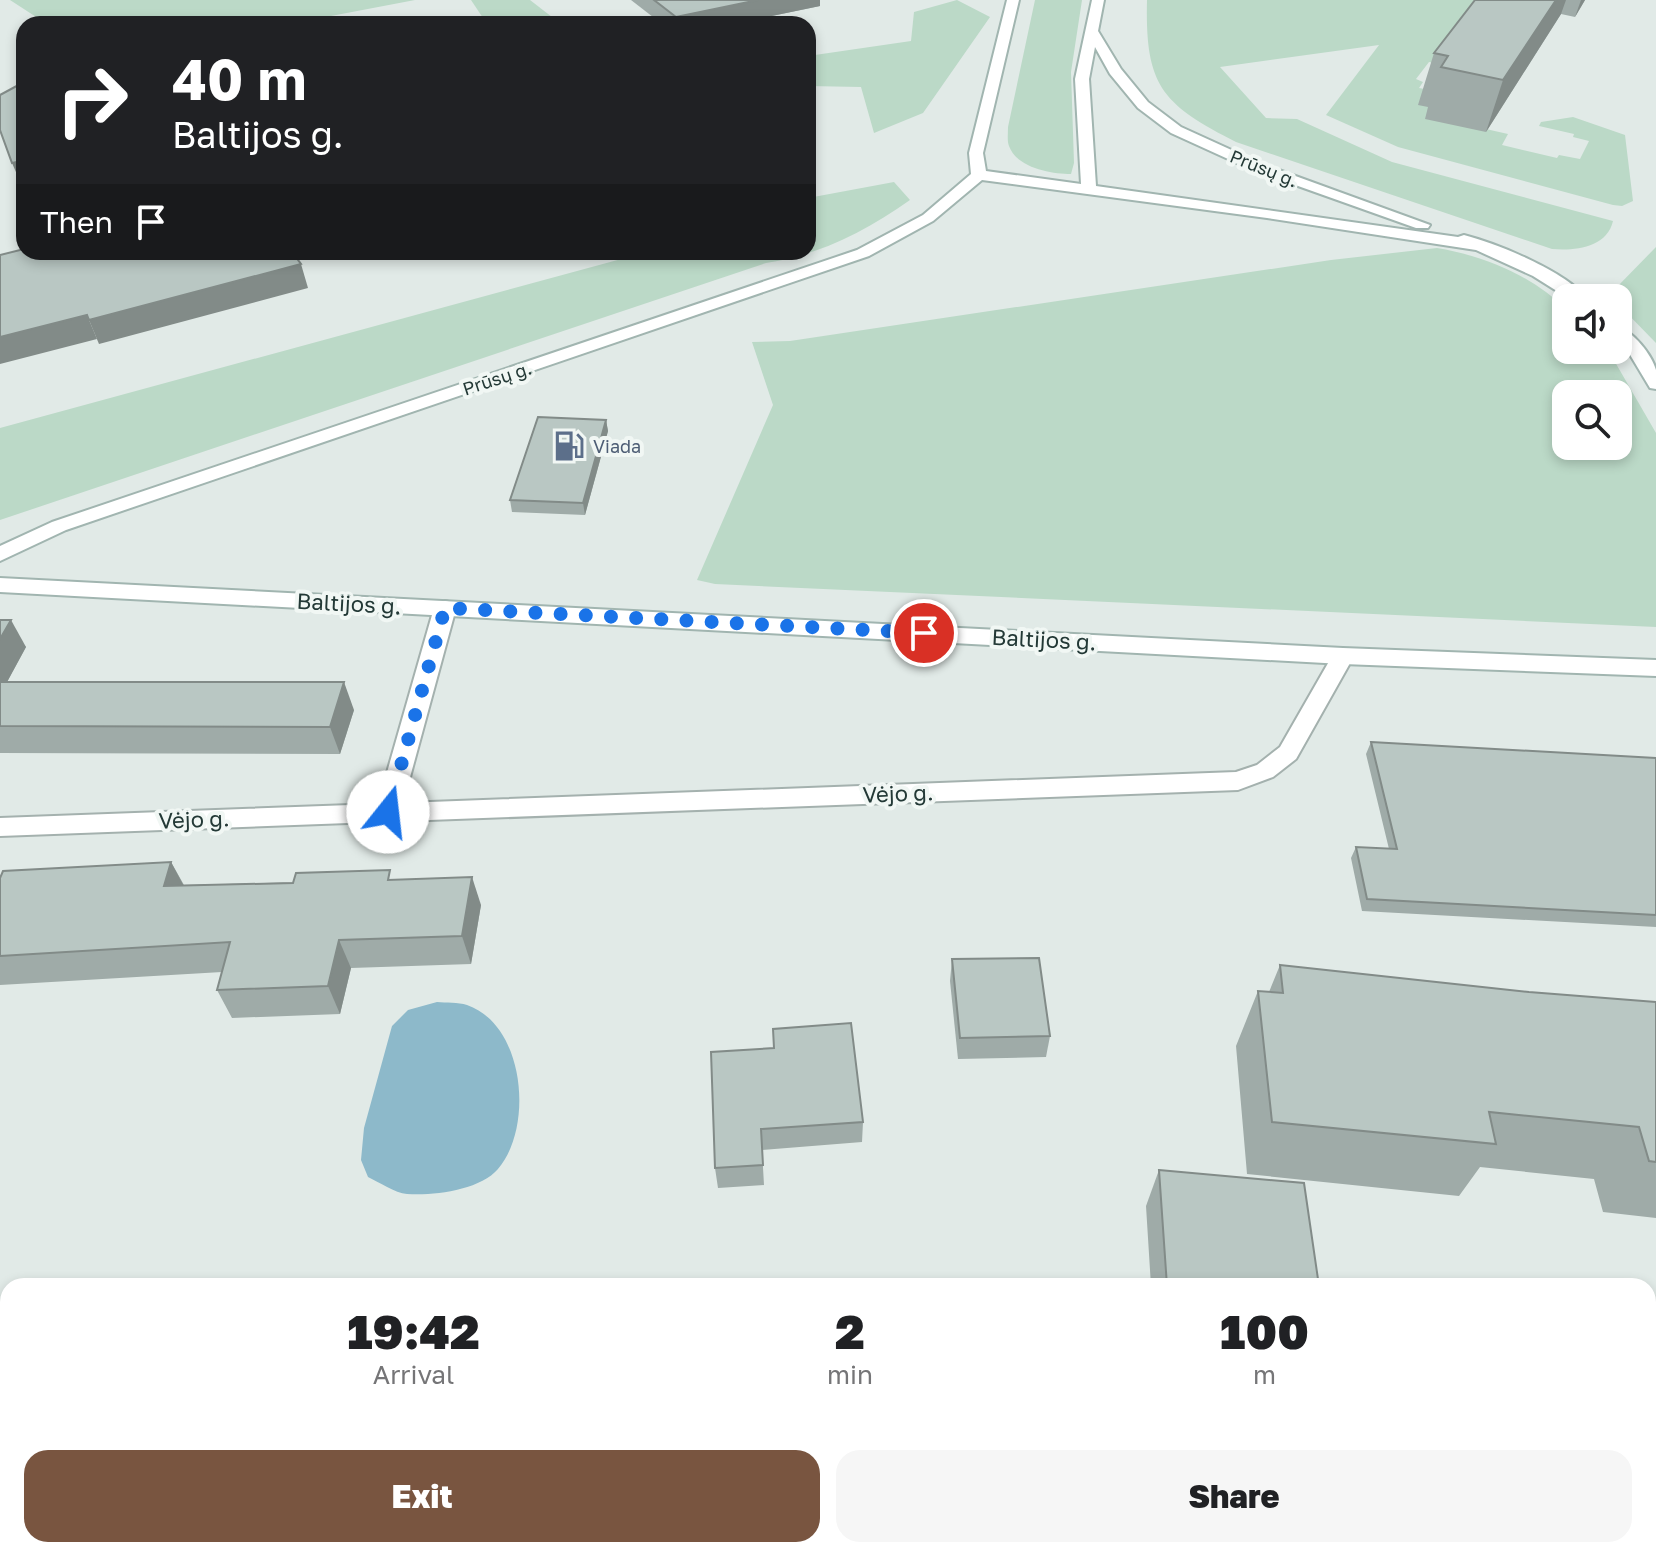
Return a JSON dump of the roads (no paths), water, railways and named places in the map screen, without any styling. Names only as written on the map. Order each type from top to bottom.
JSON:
[{"type":"street","points":[[979,175],[976,153],[1013,0]]},
{"type":"street","points":[[1089,190],[1082,79],[1098,0]]},
{"type":"street","name":"Prūsų g.","points":[[1093,33],[1115,71],[1143,105],[1176,130],[1255,166],[1476,245],[1559,284]]},
{"type":"street","name":"Prūsų g.","points":[[0,554],[59,526],[863,253],[928,218],[979,175],[1476,245]]},
{"type":"street","points":[[1632,346],[1656,384]]},
{"type":"street","name":"Baltijos g.","points":[[0,585],[1343,656],[1656,668]]},
{"type":"street","points":[[388,812],[445,608]]},
{"type":"street","name":"Vėjo g.","points":[[0,827],[1238,781],[1265,771],[1288,753],[1343,656]]},
{"type":"water","points":[[437,1002],[467,1005],[486,1016],[501,1033],[512,1055],[518,1079],[516,1128],[509,1151],[490,1176],[456,1190],[407,1194],[368,1177],[361,1160],[364,1128],[392,1026],[408,1010]]},
{"type":"place","name":"Viada","points":[[569,446]]}]
